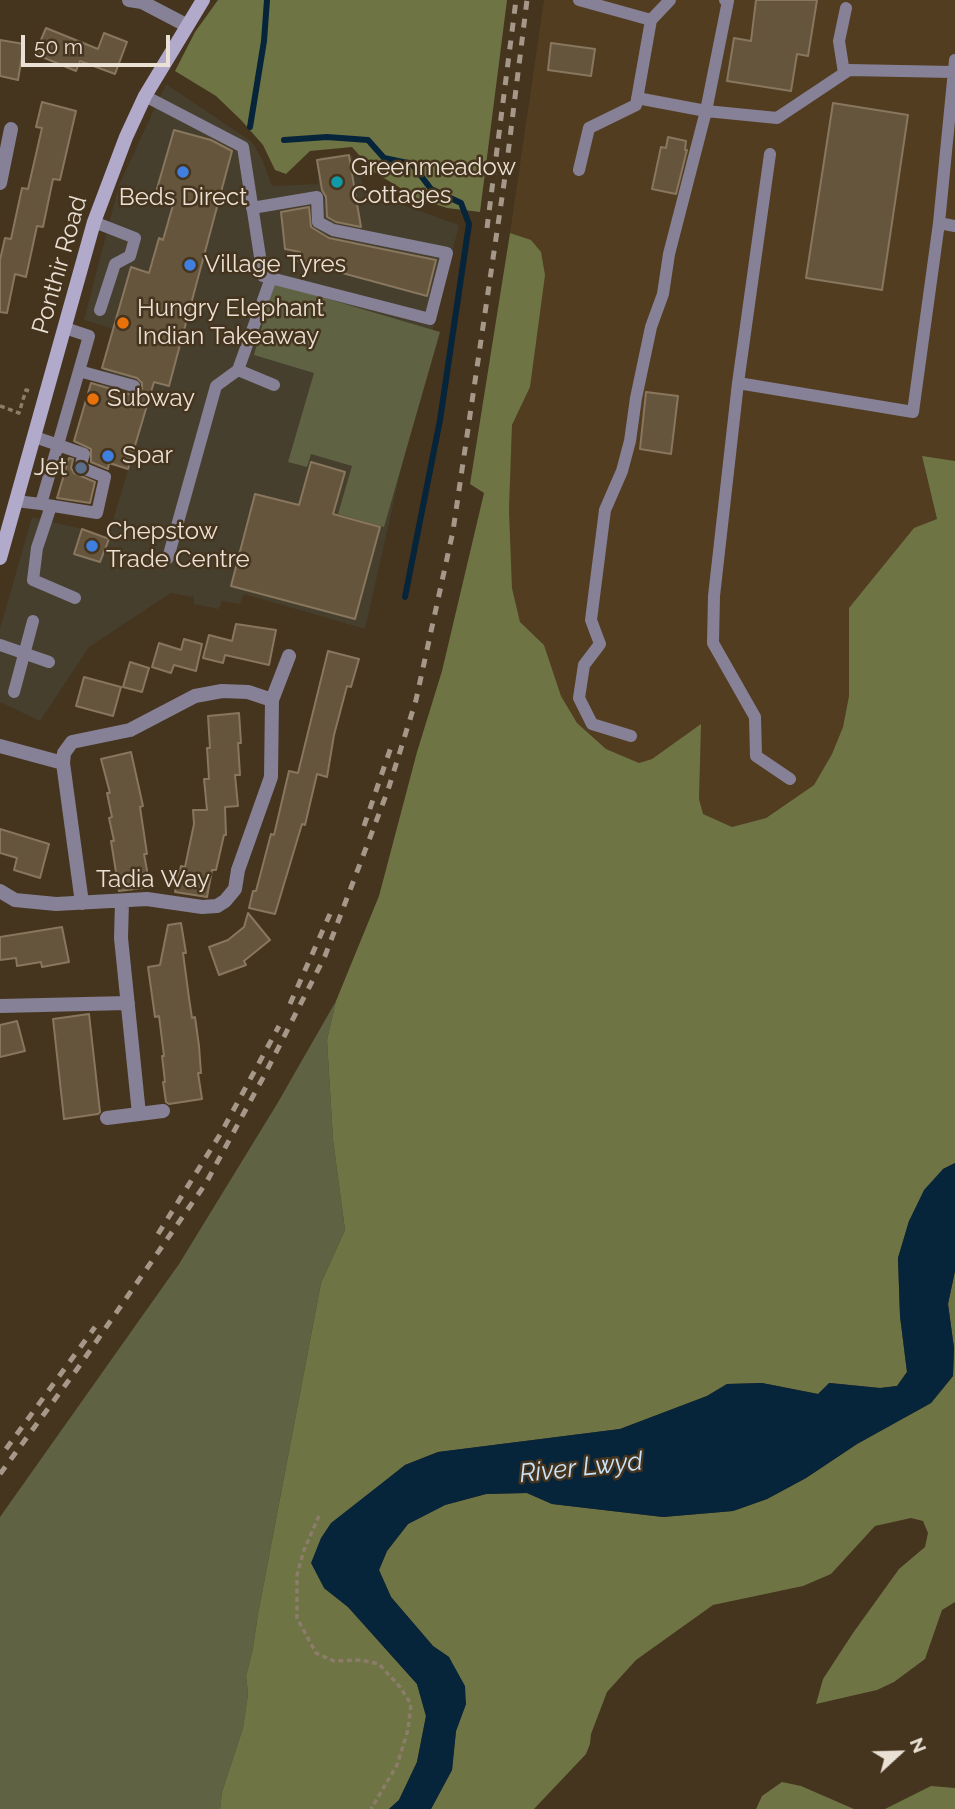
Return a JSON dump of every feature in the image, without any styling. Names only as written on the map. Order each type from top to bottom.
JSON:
[{"type":"main road","name":"Ponthir Road","points":[[0,558],[94,222],[126,136],[145,96],[203,0]]},
{"type":"street","points":[[129,0],[142,2],[186,25]]},
{"type":"street","points":[[0,183],[11,129]]},
{"type":"street","points":[[82,903],[63,763],[64,752],[72,743],[130,730],[195,696],[235,691],[248,692],[272,700],[289,656]]},
{"type":"street","name":"Tadia Way","points":[[0,891],[15,900],[30,902],[147,900],[202,907],[217,906],[225,901],[234,889],[237,870],[271,777],[272,700]]},
{"type":"street","points":[[0,746],[63,763]]},
{"type":"street","points":[[121,902],[121,937],[139,1114]]},
{"type":"street","points":[[0,1006],[128,1003]]},
{"type":"street","points":[[107,1118],[163,1111]]},
{"type":"lane","points":[[579,0],[651,20]]},
{"type":"lane","points":[[579,170],[589,128],[636,105],[651,20],[670,0]]},
{"type":"lane","points":[[631,736],[592,724],[579,698],[584,664],[600,644],[591,620],[605,510],[622,471],[630,442],[651,327],[663,294],[669,254],[706,111],[728,1],[725,0]]},
{"type":"lane","points":[[844,73],[839,41],[846,8]]},
{"type":"lane","points":[[638,98],[706,111],[777,118],[849,70],[954,66],[952,131],[913,412],[738,383]]},
{"type":"lane","points":[[145,96],[243,147],[252,208],[263,276],[430,319],[447,253],[333,230],[318,222],[317,197],[252,208]]},
{"type":"lane","points":[[769,154],[738,383],[714,596],[713,643],[755,717],[756,756],[790,779]]},
{"type":"lane","points":[[94,222],[135,238],[130,256],[115,264],[100,310]]},
{"type":"lane","points":[[939,223],[955,226]]},
{"type":"lane","points":[[168,558],[216,386],[238,370],[271,278]]},
{"type":"lane","points":[[65,328],[89,336],[58,444],[33,580],[75,598]]},
{"type":"lane","points":[[238,370],[274,385]]},
{"type":"lane","points":[[79,372],[134,386]]},
{"type":"lane","points":[[16,501],[97,513],[106,477],[80,467],[84,454],[35,438]]},
{"type":"lane","points":[[14,692],[33,621]]},
{"type":"lane","points":[[0,645],[49,663]]},
{"type":"path","points":[[319,1516],[304,1550],[297,1575],[297,1618],[316,1653],[334,1661],[361,1660],[379,1664],[411,1704],[408,1730],[397,1765],[371,1809]]},
{"type":"shaded area","points":[[544,0],[955,0],[955,461],[922,457],[937,519],[849,608],[849,696],[843,727],[832,754],[814,785],[765,818],[732,827],[702,814],[699,799],[700,725],[652,759],[639,763],[606,749],[577,723],[561,696],[544,645],[520,622],[512,588],[509,510],[512,425],[530,387],[530,240],[510,233]]},
{"type":"shaded area","points":[[166,84],[252,142],[272,186],[318,184],[320,157],[349,155],[352,156],[366,192],[459,225],[431,336],[365,629],[244,594],[240,604],[222,601],[219,609],[194,604],[194,597],[171,593],[89,647],[40,721],[0,702],[0,629],[32,517],[82,529],[74,554],[100,562],[116,510],[149,400],[100,385],[114,329],[84,320],[119,185]]},
{"type":"green space","points":[[218,0],[507,0],[480,212],[447,208],[417,198],[374,172],[352,147],[310,151],[286,174],[275,170],[263,145],[241,120],[216,96],[175,71],[195,32]]},
{"type":"green space","points":[[510,233],[531,240],[541,252],[545,275],[530,387],[512,425],[509,510],[512,588],[520,622],[544,645],[561,696],[577,723],[606,749],[639,763],[652,759],[701,724],[699,799],[703,814],[732,827],[766,818],[814,785],[832,754],[843,727],[849,696],[849,608],[914,528],[937,519],[922,456],[955,461],[955,1163],[943,1169],[909,1221],[898,1258],[900,1316],[907,1372],[897,1386],[880,1388],[830,1383],[818,1394],[762,1383],[727,1384],[707,1396],[620,1429],[438,1452],[405,1465],[383,1483],[324,1588],[348,1607],[417,1684],[426,1716],[417,1762],[399,1800],[389,1809],[220,1809],[222,1792],[243,1728],[248,1694],[246,1676],[321,1283],[345,1230],[333,1140],[327,1040],[336,1001],[379,896],[417,752],[442,671],[484,493],[470,484]]},
{"type":"green space","points":[[274,283],[440,332],[384,527],[338,514],[352,466],[311,454],[307,467],[288,462],[314,373],[254,355]]},
{"type":"green space","points":[[336,1001],[327,1040],[333,1140],[345,1230],[321,1283],[246,1676],[248,1694],[243,1728],[222,1792],[220,1809],[0,1809],[0,1517],[179,1264],[277,1104]]},
{"type":"green space","points":[[955,1271],[955,1602],[942,1610],[925,1659],[894,1682],[877,1690],[816,1704],[823,1679],[853,1633],[899,1569],[925,1547],[928,1533],[923,1521],[911,1518],[875,1526],[831,1574],[803,1586],[713,1605],[636,1660],[607,1692],[586,1754],[534,1809],[431,1809],[452,1770],[456,1731],[466,1704],[449,1657],[433,1646],[391,1597],[379,1570],[387,1551],[408,1524],[445,1505],[486,1494],[527,1493],[552,1504],[663,1517],[733,1511],[767,1499],[931,1403],[953,1376],[954,1348],[948,1304]]},
{"type":"green space","points":[[782,1782],[801,1786],[854,1809],[756,1809],[762,1796]]},
{"type":"green space","points":[[931,1786],[955,1788],[955,1809],[885,1809]]},
{"type":"water","name":"River Lwyd","points":[[955,1163],[955,1271],[948,1304],[954,1348],[953,1376],[931,1403],[857,1444],[806,1478],[767,1499],[733,1511],[663,1517],[552,1504],[527,1493],[486,1494],[445,1505],[408,1524],[387,1551],[379,1570],[391,1597],[433,1646],[449,1657],[465,1686],[466,1704],[456,1731],[452,1770],[431,1809],[389,1809],[399,1800],[417,1762],[426,1716],[417,1684],[348,1607],[324,1588],[311,1563],[321,1538],[331,1523],[405,1465],[438,1452],[620,1429],[707,1396],[727,1384],[762,1383],[818,1394],[829,1383],[880,1388],[897,1386],[907,1372],[900,1316],[898,1258],[909,1221],[924,1190],[943,1169]]},
{"type":"building","points":[[756,0],[817,0],[808,56],[797,54],[791,91],[727,81],[734,38],[751,41]]},
{"type":"building","points":[[46,28],[98,49],[104,33],[127,42],[115,74],[80,61],[76,71],[35,54]]},
{"type":"building","points":[[0,40],[24,44],[18,80],[0,76]]},
{"type":"building","points":[[551,43],[595,49],[591,76],[548,70]]},
{"type":"building","points":[[42,102],[76,111],[60,180],[53,179],[43,227],[37,226],[26,277],[15,274],[7,313],[0,312],[0,260],[5,238],[11,239],[22,188],[28,189],[42,128],[36,127]]},
{"type":"building","points":[[833,103],[908,115],[882,290],[806,278]]},
{"type":"building","points":[[174,130],[211,140],[232,151],[169,386],[154,382],[128,469],[109,463],[108,469],[91,462],[91,449],[74,441],[91,383],[132,395],[142,389],[142,383],[137,378],[102,368],[131,267],[149,273],[159,238],[163,240],[175,198],[156,192]]},
{"type":"building","points":[[668,137],[686,141],[687,150],[676,194],[652,189],[661,147],[666,148]]},
{"type":"building","name":"Greenmeadow Cottages","points":[[349,155],[361,227],[336,222],[327,217],[326,197],[322,190],[317,160]]},
{"type":"building","points":[[309,207],[311,227],[329,238],[436,260],[427,296],[298,261],[300,252],[285,249],[281,212]]},
{"type":"building","points":[[646,392],[678,396],[671,454],[640,449]]},
{"type":"building","points":[[69,458],[73,459],[71,468],[74,473],[95,482],[90,503],[57,498]]},
{"type":"building","points":[[311,462],[345,472],[333,514],[380,527],[355,619],[231,586],[255,494],[299,505]]},
{"type":"building","points":[[82,529],[109,539],[100,562],[74,554]]},
{"type":"building","points":[[236,624],[276,630],[269,665],[225,655],[223,663],[203,658],[209,635],[232,641]]},
{"type":"building","points":[[184,639],[202,644],[196,671],[174,665],[171,673],[152,667],[159,643],[181,650]]},
{"type":"building","points":[[328,651],[359,659],[351,687],[347,686],[334,735],[327,777],[317,774],[305,825],[302,824],[275,914],[249,908],[271,834],[274,835],[289,771],[298,773]]},
{"type":"building","points":[[130,662],[149,668],[142,692],[123,687]]},
{"type":"building","points":[[84,677],[121,687],[113,716],[76,706]]},
{"type":"building","points":[[239,713],[240,775],[235,775],[238,806],[225,807],[226,835],[216,870],[212,870],[207,897],[175,892],[181,866],[185,867],[194,824],[193,810],[207,810],[204,779],[209,779],[208,716]]},
{"type":"building","points":[[131,752],[143,806],[140,807],[147,854],[144,854],[150,887],[119,891],[111,841],[114,841],[107,793],[110,793],[101,759]]},
{"type":"building","points":[[0,829],[49,844],[40,878],[14,870],[17,858],[0,853]]},
{"type":"building","points":[[248,913],[270,940],[244,961],[246,965],[219,975],[209,947],[228,940],[244,927]]},
{"type":"building","points":[[181,923],[189,998],[199,1046],[201,1073],[198,1073],[202,1099],[169,1104],[166,1102],[163,1082],[164,1056],[159,1016],[155,1017],[148,967],[160,965],[168,925]]},
{"type":"building","points":[[62,927],[69,962],[42,967],[41,962],[17,966],[16,958],[0,960],[0,937]]},
{"type":"building","points":[[89,1014],[100,1112],[64,1119],[53,1019]]},
{"type":"building","points":[[17,1021],[25,1051],[0,1057],[0,1025]]},
{"type":"waterway","points":[[250,127],[264,41],[267,0]]},
{"type":"waterway","points":[[284,140],[327,137],[368,140],[384,158],[412,164],[431,189],[461,203],[469,224],[440,420],[405,597]]},
{"type":"railway","points":[[487,228],[516,0]]},
{"type":"railway","points":[[0,1474],[80,1365],[206,1183],[325,956],[388,790],[416,700],[453,531],[506,170],[527,0]]},
{"type":"railway","points":[[364,826],[391,747]]},
{"type":"railway","points":[[290,1004],[330,914]]},
{"type":"railway","points":[[158,1234],[221,1133],[279,1026]]},
{"type":"railway","points":[[6,1449],[95,1327]]},
{"type":"place","name":"Beds Direct","points":[[183,172]]},
{"type":"place","name":"Greenmeadow Cottages","points":[[337,182]]},
{"type":"place","name":"Village Tyres","points":[[190,265]]},
{"type":"place","name":"Hungry Elephant Indian Takeaway","points":[[123,323]]},
{"type":"place","name":"Subway","points":[[93,399]]},
{"type":"place","name":"Spar","points":[[108,456]]},
{"type":"place","name":"Jet","points":[[81,468]]},
{"type":"place","name":"Chepstow Trade Centre","points":[[92,546]]}]
